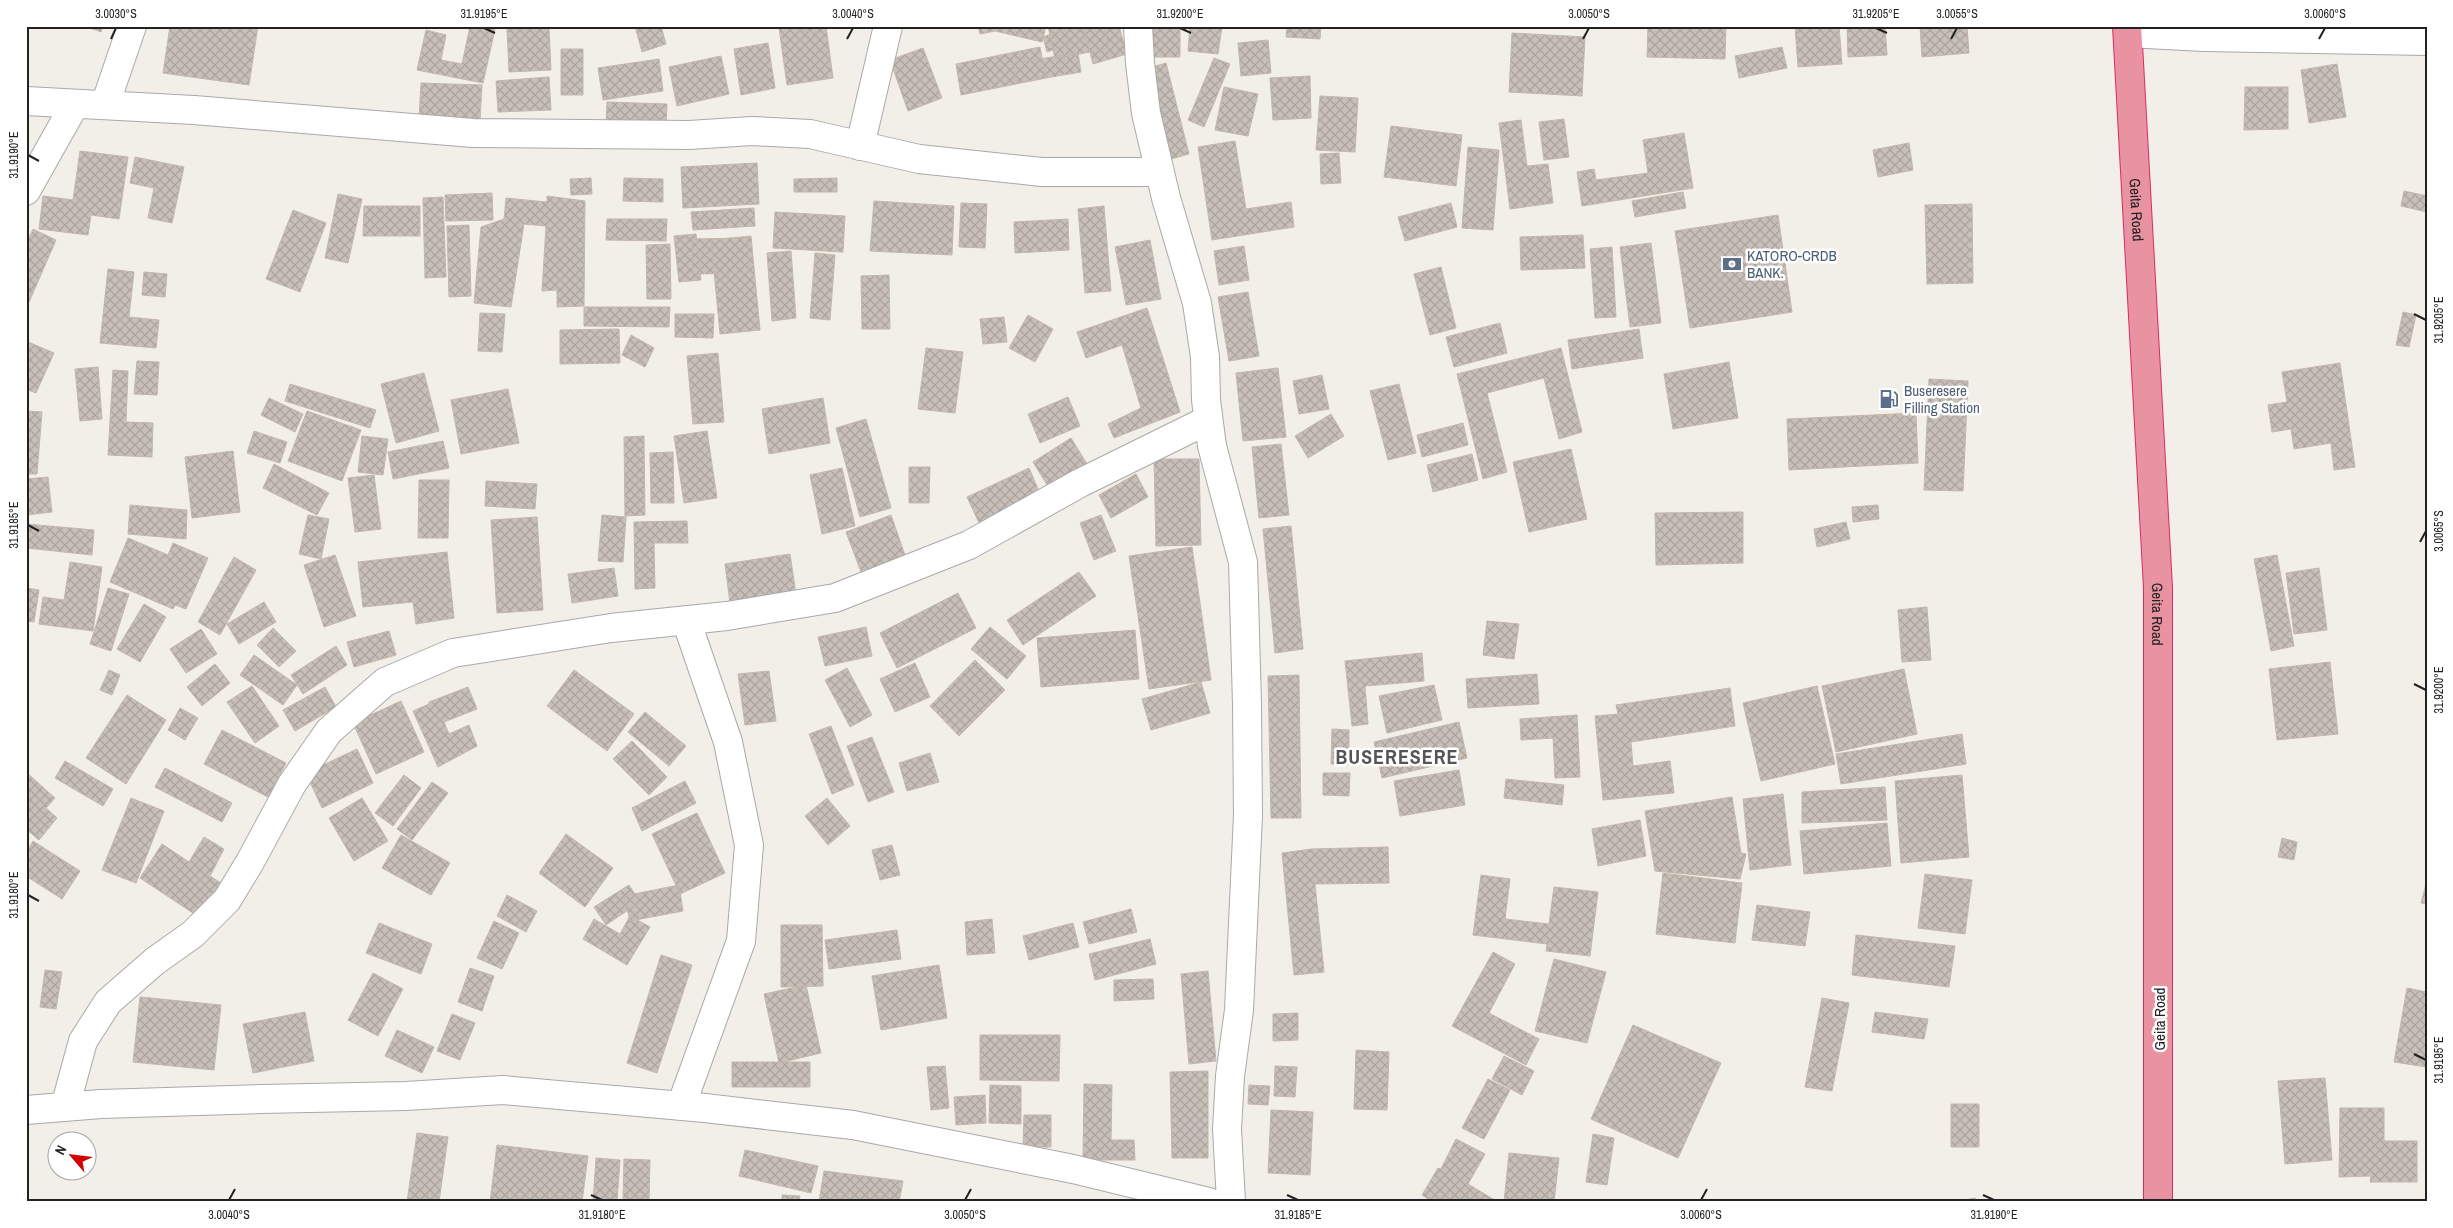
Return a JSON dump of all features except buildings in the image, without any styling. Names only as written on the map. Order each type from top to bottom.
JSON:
[{"type":"highway","name":"Geita Road","points":[[2128,29],[2158,588],[2158,1202]]},
{"type":"street","points":[[105,105],[132,26]]},
{"type":"street","points":[[860,146],[888,26]]},
{"type":"street","points":[[1138,26],[1146,113],[1196,303],[1205,357],[1208,420],[1212,446],[1243,562],[1248,815],[1239,1010],[1230,1076],[1227,1129],[1231,1202]]},
{"type":"street","points":[[2128,29],[2204,37],[2427,41]]},
{"type":"street","points":[[26,101],[105,105],[473,134],[689,135],[752,131],[810,134],[919,159],[1042,172],[1160,172]]},
{"type":"street","points":[[26,191],[74,104]]},
{"type":"street","points":[[65,1107],[83,1041],[108,1002],[154,961],[193,934],[227,900],[292,784],[329,730],[385,682],[453,653],[611,628],[728,616],[835,598],[969,545],[1080,483],[1208,420]]},
{"type":"street","points":[[681,1106],[741,941],[749,845],[728,742],[686,620]]},
{"type":"street","points":[[26,1110],[262,1099],[406,1096],[503,1090],[681,1106],[853,1125],[1072,1169],[1209,1202]]},
{"type":"place","name":"KATORO-CRDB BANK.","points":[[1732,264]]},
{"type":"place","name":"Buseresere Filling Station","points":[[1889,399]]},
{"type":"district","name":"BUSERESERE","points":[[1397,756]]}]
